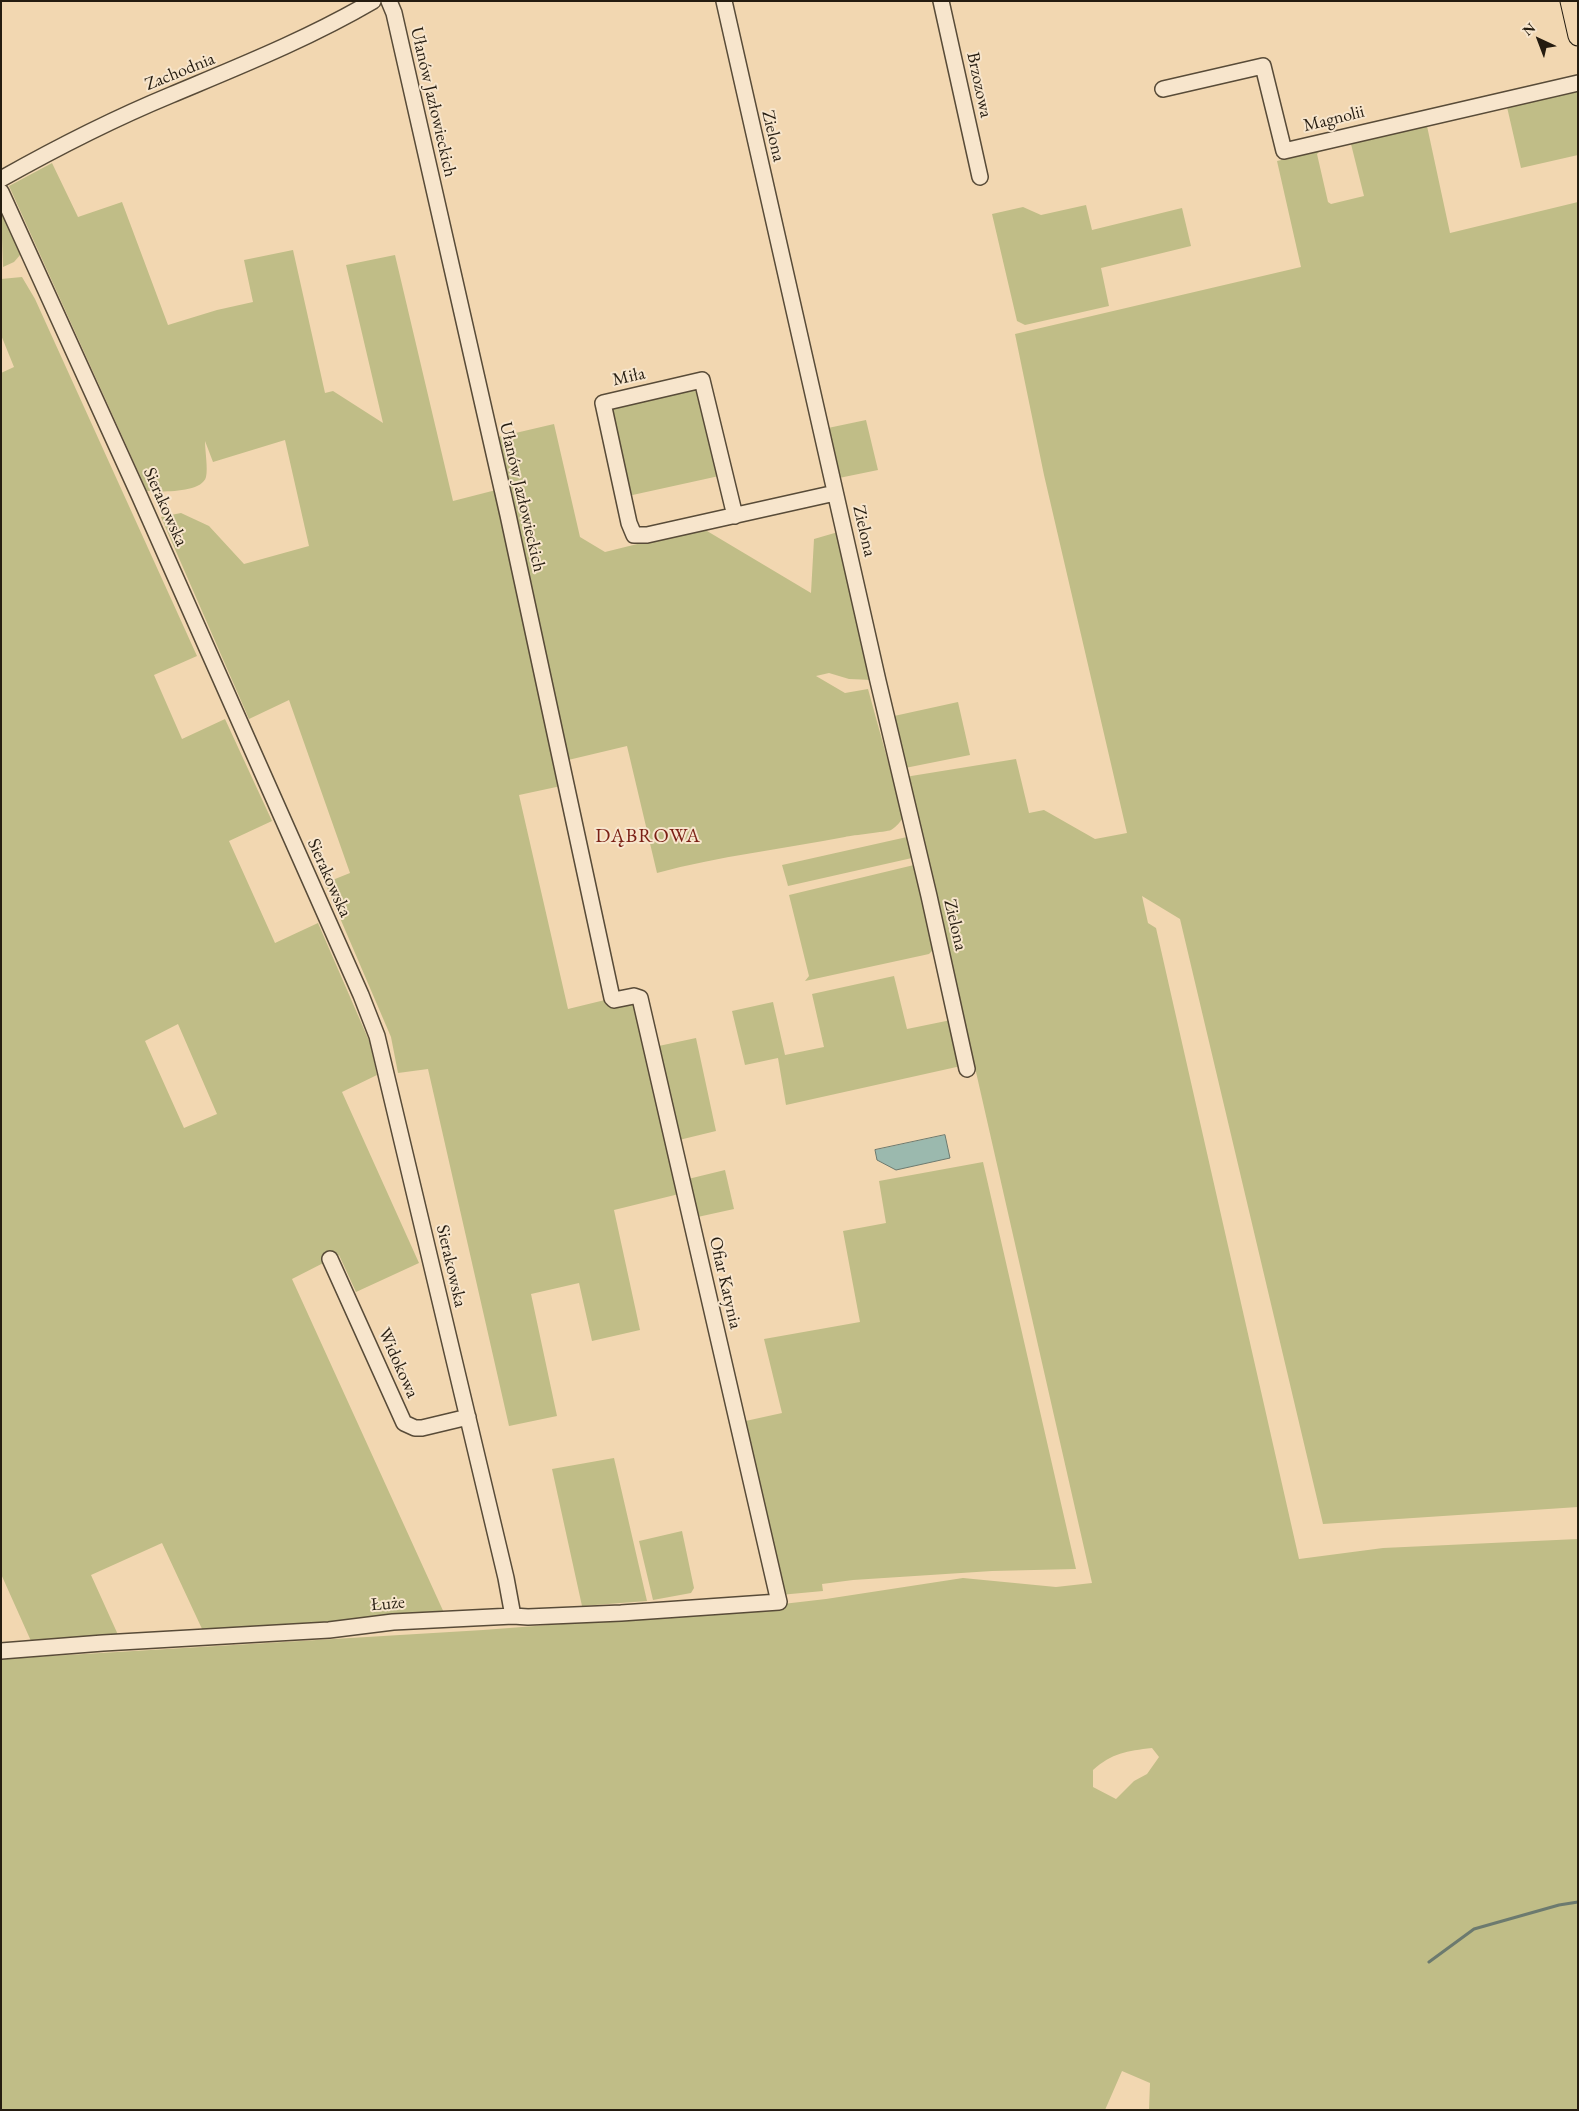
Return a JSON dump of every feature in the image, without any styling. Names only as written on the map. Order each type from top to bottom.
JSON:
[{"type":"main road","points":[[1570,1],[1578,36]]},
{"type":"street","name":"Zachodnia","points":[[1,179],[133,112],[287,47],[336,23],[373,1]]},
{"type":"street","name":"Ułanów Jazłowieckich","points":[[389,1],[396,22],[508,515],[612,998],[616,1000]]},
{"type":"street","name":"Zielona","points":[[724,1],[967,1069]]},
{"type":"street","name":"Brzozowa","points":[[941,1],[980,178]]},
{"type":"street","name":"Magnolii","points":[[1163,89],[1263,66],[1284,151],[1578,83]]},
{"type":"street","name":"Sierakowska","points":[[1,192],[139,495],[361,995],[381,1049],[506,1578],[513,1616]]},
{"type":"street","name":"Miła","points":[[736,516],[702,380],[602,403],[629,523],[634,535],[647,535],[736,516],[836,493]]},
{"type":"street","name":"Ofiar Katynia","points":[[616,1000],[634,996],[640,998],[779,1602]]},
{"type":"street","name":"Widokowa","points":[[330,1259],[404,1423],[414,1428],[422,1428],[468,1417]]},
{"type":"street","name":"Łuże","points":[[1,1650],[102,1642],[329,1630],[393,1622],[513,1616],[612,1614],[779,1602]]},
{"type":"shaded area","points":[[1578,90],[1578,155],[1521,168],[1507,107]]},
{"type":"shaded area","points":[[1427,126],[1450,233],[1578,202],[1578,1507],[1323,1524],[1180,919],[1142,896],[1148,923],[1156,928],[1299,1559],[1383,1548],[1578,1539],[1578,2110],[1149,2110],[1150,2083],[1122,2071],[1105,2110],[1,2110],[1,1659],[483,1630],[705,1613],[826,1599],[963,1578],[1056,1587],[1092,1583],[976,1072],[961,1023],[905,777],[1016,759],[1029,813],[1044,810],[1095,839],[1127,833],[1044,475],[1015,334],[1301,267],[1277,161],[1320,151],[1317,154],[1328,202],[1331,204],[1364,196],[1351,144]],"holes":[[[1152,1748],[1159,1757],[1147,1774],[1134,1781],[1116,1799],[1093,1787],[1093,1770],[1113,1756]]]},
{"type":"shaded area","points":[[52,163],[78,217],[122,202],[168,325],[217,310],[253,302],[244,260],[293,250],[325,393],[333,391],[383,423],[346,265],[395,255],[453,501],[496,490],[561,786],[519,795],[568,1009],[609,999],[633,998],[683,1193],[614,1210],[640,1330],[592,1341],[579,1283],[531,1294],[557,1416],[509,1426],[428,1069],[398,1073],[391,1037],[325,883],[350,873],[289,700],[249,719],[161,517],[181,513],[209,526],[244,564],[309,546],[285,440],[213,462],[205,441],[207,473],[203,482],[189,489],[147,491],[9,186]]},
{"type":"shaded area","points":[[1086,205],[1092,230],[1182,208],[1191,246],[1101,268],[1109,306],[1025,325],[1017,321],[992,214],[1023,207],[1041,215]]},
{"type":"shaded area","points":[[1,209],[20,245],[21,254],[14,262],[3,267]]},
{"type":"shaded area","points":[[22,277],[35,299],[197,656],[154,675],[182,739],[225,719],[272,821],[229,841],[275,943],[318,923],[370,1043],[377,1075],[342,1092],[419,1263],[356,1292],[339,1255],[292,1279],[445,1615],[203,1631],[162,1543],[91,1575],[119,1637],[31,1641],[1,1574],[1,373],[14,367],[1,335],[1,279]],"holes":[[[178,1024],[217,1114],[184,1128],[145,1041]]]},
{"type":"shaded area","points":[[690,388],[701,395],[719,476],[628,496],[610,414],[616,405]]},
{"type":"shaded area","points":[[866,420],[878,470],[839,478],[828,428]]},
{"type":"shaded area","points":[[554,424],[580,537],[605,552],[702,528],[811,593],[814,539],[838,532],[873,680],[849,679],[829,673],[816,676],[845,693],[868,689],[903,816],[895,827],[888,831],[727,857],[657,873],[627,746],[564,761],[494,438]]},
{"type":"shaded area","points":[[958,702],[970,755],[905,768],[894,716]]},
{"type":"shaded area","points":[[907,837],[912,858],[788,886],[782,865]]},
{"type":"shaded area","points":[[914,865],[933,950],[929,954],[805,981],[809,976],[789,895]]},
{"type":"shaded area","points":[[894,976],[907,1029],[951,1020],[961,1066],[786,1105],[778,1058],[745,1065],[732,1011],[773,1002],[785,1055],[824,1047],[812,994]]},
{"type":"shaded area","points":[[696,1038],[716,1131],[675,1141],[654,1047]]},
{"type":"shaded area","points":[[983,1162],[1076,1569],[992,1571],[853,1580],[822,1584],[823,1591],[780,1595],[741,1422],[782,1413],[764,1339],[860,1322],[843,1231],[886,1223],[879,1181]]},
{"type":"shaded area","points":[[725,1170],[734,1209],[693,1218],[684,1180]]},
{"type":"shaded area","points":[[614,1458],[647,1601],[582,1606],[552,1469]]},
{"type":"shaded area","points":[[682,1531],[694,1588],[691,1593],[653,1600],[639,1541]]},
{"type":"water","points":[[945,1135],[950,1158],[896,1170],[877,1160],[875,1150]]},
{"type":"waterway","points":[[1429,1962],[1474,1929],[1559,1905],[1578,1902]]},
{"type":"district","name":"DĄBROWA","points":[[648,837]]}]
